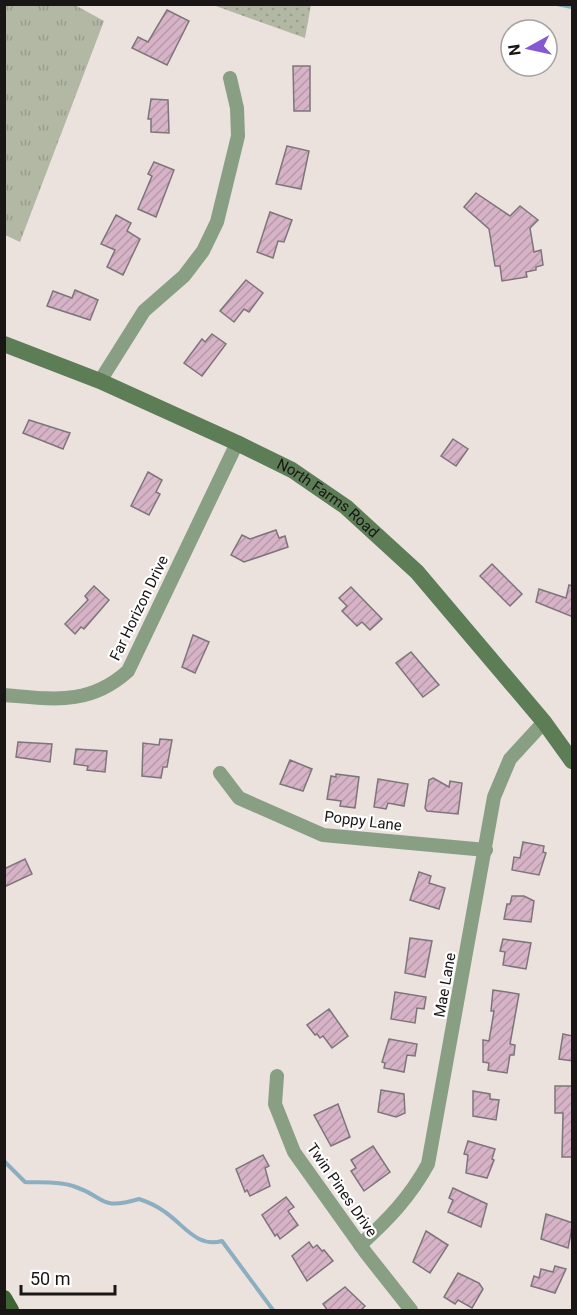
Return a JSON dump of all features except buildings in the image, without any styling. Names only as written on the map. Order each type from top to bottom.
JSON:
[{"type":"main road","name":"North Farms Road","points":[[4,344],[100,381],[237,442],[292,470],[346,507],[382,537],[417,572],[544,722],[573,760]]},
{"type":"main road","points":[[4,1298],[11,1311]]},
{"type":"street","points":[[100,381],[144,312],[184,276],[203,251],[217,222],[238,136],[237,108],[230,78]]},
{"type":"street","name":"Far Horizon Drive","points":[[4,694],[45,698],[87,696],[109,687],[128,671],[237,442]]},
{"type":"street","name":"Mae Lane","points":[[360,1245],[393,1215],[414,1190],[428,1164],[494,797],[510,759],[544,722]]},
{"type":"street","name":"Poppy Lane","points":[[220,773],[239,798],[322,835],[486,850]]},
{"type":"street","name":"Twin Pines Drive","points":[[277,1076],[275,1104],[294,1152],[360,1245],[411,1311]]},
{"type":"green space","points":[[4,5],[75,5],[104,21],[20,242],[5,235]]},
{"type":"green space","points":[[213,5],[311,5],[305,38]]},
{"type":"waterway","points":[[557,4],[572,7]]},
{"type":"waterway","points":[[4,1161],[25,1182],[67,1184],[109,1203],[116,1204],[139,1199],[162,1210],[198,1238],[205,1241],[222,1241],[273,1310]]}]
